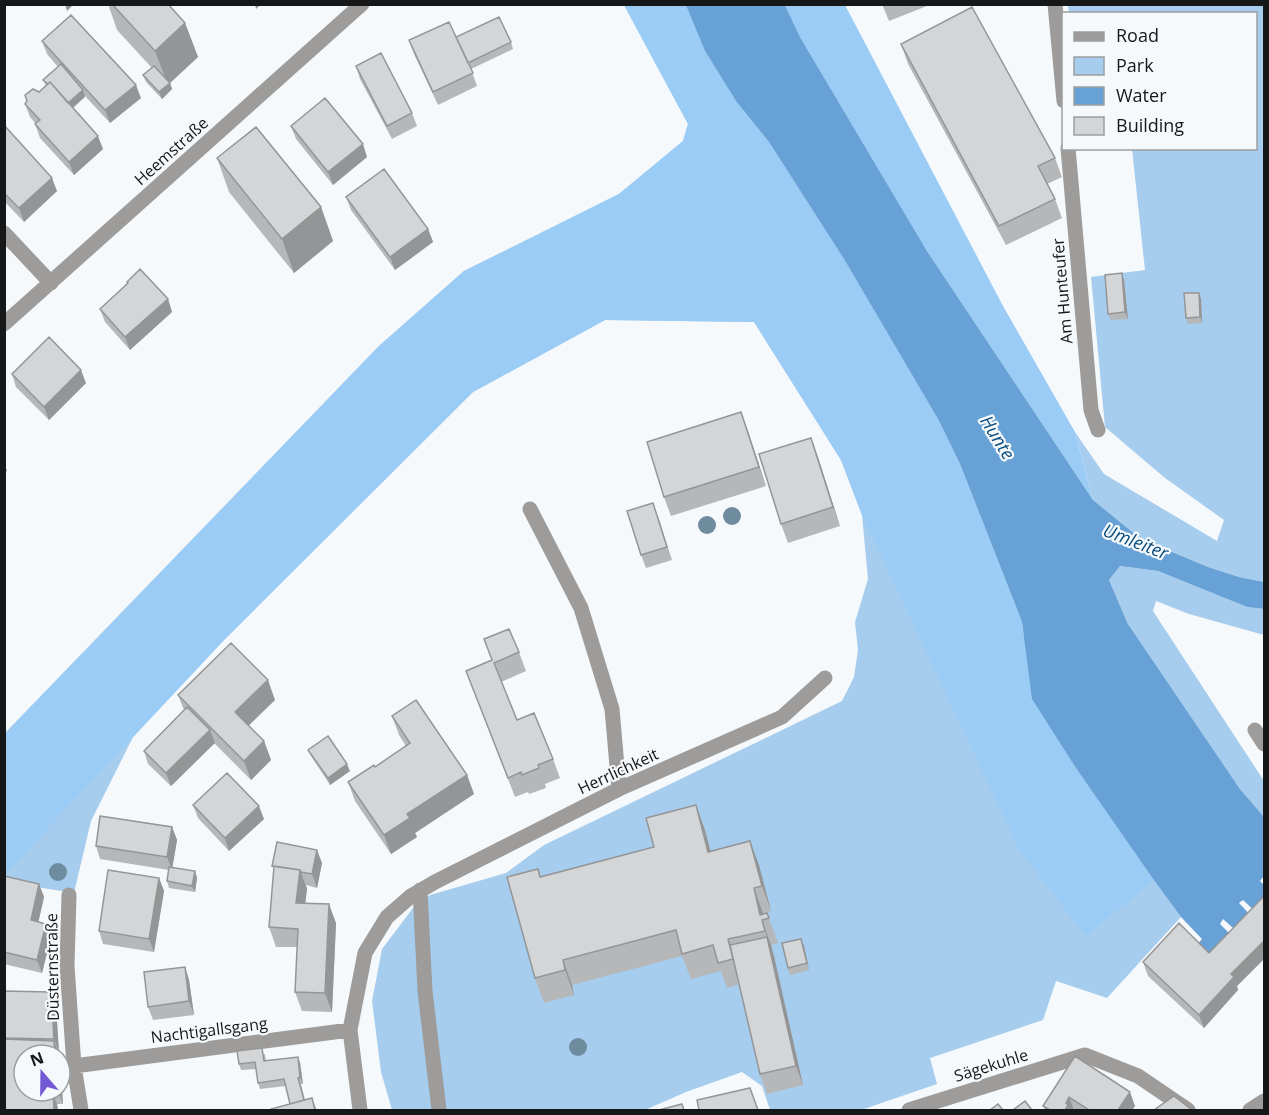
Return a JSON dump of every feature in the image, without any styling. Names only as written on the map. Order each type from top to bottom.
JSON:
[{"type":"street","points":[[1054,4],[1062,82]]},
{"type":"street","name":"Heemstraße","points":[[4,324],[361,5]]},
{"type":"street","name":"Am Hunteufer","points":[[1068,150],[1091,410],[1098,430]]},
{"type":"street","points":[[4,234],[51,283]]},
{"type":"street","points":[[530,509],[581,608],[612,709],[620,789]]},
{"type":"street","name":"Herrlichkeit","points":[[360,1110],[350,1030],[365,953],[387,917],[420,890],[620,789],[783,717],[825,678]]},
{"type":"street","points":[[1255,730],[1264,744]]},
{"type":"street","points":[[420,890],[425,991],[439,1110]]},
{"type":"street","name":"Düsternstraße","points":[[69,895],[67,966],[74,1066],[81,1110]]},
{"type":"street","name":"Nachtigallsgang","points":[[74,1066],[350,1030]]},
{"type":"street","name":"Sägekuhle","points":[[909,1110],[1085,1055],[1138,1076],[1188,1110]]},
{"type":"street","points":[[1250,1110],[1264,1101]]},
{"type":"green space","points":[[624,5],[686,5],[705,51],[736,101],[769,142],[844,259],[938,419],[1076,768],[1181,917],[1107,998],[1056,981],[1043,1020],[930,1058],[937,1084],[861,1110],[770,1110],[762,1086],[742,1072],[686,1092],[645,1110],[392,1110],[381,1072],[372,1001],[382,949],[413,908],[430,895],[506,873],[544,845],[842,701],[854,677],[858,650],[855,622],[868,579],[862,515],[841,460],[754,322],[605,320],[473,392],[224,640],[133,737],[91,821],[74,893],[5,882],[4,734],[379,346],[464,271],[619,194],[683,141],[688,124]]},
{"type":"green space","points":[[1068,5],[1264,5],[1264,582],[1208,567],[1141,539],[1093,500],[1075,432],[1104,474],[1217,541],[1224,520],[1165,478],[1105,427],[1091,277],[1145,270],[1132,150],[1257,150],[1257,12],[1069,12]]},
{"type":"green space","points":[[1120,566],[1158,571],[1247,607],[1264,609],[1264,635],[1189,614],[1156,601],[1153,611],[1264,781],[1264,817],[1240,789],[1128,624],[1109,580]]},
{"type":"shaded area","points":[[686,4],[705,51],[736,101],[769,142],[844,259],[938,419],[960,464],[1022,622],[1032,699],[1076,768],[1154,880],[1086,936],[1020,851],[862,515],[841,460],[754,322],[605,320],[473,392],[224,640],[5,874],[5,734],[379,346],[464,271],[619,194],[683,141],[688,124],[624,5]]},
{"type":"shaded area","points":[[785,5],[845,5],[1003,306],[1075,432],[1093,500],[927,251],[800,37]]},
{"type":"water","points":[[686,5],[785,5],[800,37],[927,251],[1093,500],[1141,539],[1208,567],[1264,582],[1264,609],[1247,607],[1158,571],[1120,566],[1109,580],[1128,624],[1240,789],[1264,817],[1264,876],[1260,881],[1264,885],[1264,912],[1260,916],[1243,900],[1239,903],[1256,921],[1242,936],[1223,919],[1220,924],[1237,941],[1214,966],[1195,947],[1202,939],[1181,917],[1154,880],[1076,768],[1032,699],[1022,622],[960,464],[938,419],[844,259],[769,142],[736,101],[705,51]]},
{"type":"building","points":[[112,4],[168,4],[185,23],[155,51]]},
{"type":"building","points":[[972,7],[1055,158],[1038,166],[1055,199],[999,226],[901,44]]},
{"type":"building","points":[[71,15],[136,85],[105,110],[42,41]]},
{"type":"building","points":[[499,17],[511,42],[468,63],[456,37]]},
{"type":"building","points":[[449,22],[473,73],[433,92],[409,40]]},
{"type":"building","points":[[381,53],[412,113],[387,126],[356,66]]},
{"type":"building","points":[[61,64],[83,90],[68,103],[50,82],[48,84],[43,80]]},
{"type":"building","points":[[154,66],[170,83],[159,92],[143,75]]},
{"type":"building","points":[[50,82],[98,136],[69,162],[35,124],[40,120],[25,104],[27,101],[25,95],[33,89],[39,92]]},
{"type":"building","points":[[325,98],[363,144],[328,172],[291,126]]},
{"type":"building","points":[[4,125],[52,178],[19,208],[4,193]]},
{"type":"building","points":[[256,127],[321,207],[282,239],[217,158]]},
{"type":"building","points":[[384,169],[428,229],[390,257],[346,197]]},
{"type":"building","points":[[140,269],[168,299],[125,337],[100,309]]},
{"type":"building","points":[[1122,273],[1125,312],[1108,314],[1105,275]]},
{"type":"building","points":[[1184,293],[1199,293],[1200,317],[1186,318]]},
{"type":"building","points":[[49,337],[81,370],[44,407],[12,374]]},
{"type":"building","points":[[741,412],[759,467],[664,497],[647,442]]},
{"type":"building","points":[[811,438],[833,507],[781,524],[759,454]]},
{"type":"building","points":[[653,503],[667,547],[641,555],[627,511]]},
{"type":"building","points":[[509,629],[519,652],[494,663],[517,720],[534,713],[553,759],[538,765],[539,768],[508,778],[466,671],[492,660],[484,639]]},
{"type":"building","points":[[231,643],[268,680],[235,712],[264,741],[244,761],[178,695]]},
{"type":"building","points":[[416,700],[467,775],[407,814],[410,818],[384,835],[348,782],[410,743],[392,716]]},
{"type":"building","points":[[187,707],[210,730],[166,773],[144,751]]},
{"type":"building","points":[[328,736],[347,764],[328,778],[308,750]]},
{"type":"building","points":[[227,773],[259,806],[225,838],[193,805]]},
{"type":"building","points":[[696,805],[708,852],[750,841],[762,886],[754,888],[760,915],[767,913],[769,918],[762,920],[765,931],[728,939],[733,959],[718,963],[713,945],[682,954],[676,930],[563,960],[565,970],[535,978],[507,877],[538,869],[540,877],[654,847],[646,818]]},
{"type":"building","points":[[100,816],[172,827],[167,857],[96,846]]},
{"type":"building","points":[[277,842],[317,850],[312,874],[272,866]]},
{"type":"building","points":[[274,866],[300,870],[296,903],[329,904],[325,993],[295,992],[298,929],[269,927]]},
{"type":"building","points":[[169,867],[195,871],[192,886],[167,881]]},
{"type":"building","points":[[108,870],[159,878],[149,939],[99,931]]},
{"type":"building","points":[[4,876],[39,884],[31,920],[46,924],[37,960],[4,952]]},
{"type":"building","points":[[1264,896],[1264,941],[1231,974],[1234,977],[1199,1015],[1143,962],[1179,923],[1209,953]]},
{"type":"building","points":[[767,937],[796,1066],[760,1074],[730,945]]},
{"type":"building","points":[[801,939],[807,963],[788,968],[782,943]]},
{"type":"building","points":[[185,967],[189,1001],[148,1007],[144,972]]},
{"type":"building","points":[[4,991],[51,992],[54,1039],[4,1038]]},
{"type":"building","points":[[4,1039],[54,1041],[54,1043],[12,1043],[12,1103],[54,1103],[54,1110],[4,1110]]},
{"type":"building","points":[[262,1048],[264,1061],[298,1057],[300,1077],[298,1078],[304,1100],[290,1104],[284,1079],[258,1083],[255,1062],[239,1064],[237,1051]]},
{"type":"building","points":[[1075,1056],[1130,1092],[1118,1110],[1089,1110],[1069,1097],[1065,1110],[1050,1110],[1043,1106]]},
{"type":"building","points":[[750,1088],[758,1110],[699,1110],[697,1100]]},
{"type":"building","points":[[1174,1096],[1192,1110],[1154,1110]]},
{"type":"building","points":[[312,1098],[315,1110],[271,1110],[271,1109]]},
{"type":"building","points":[[1025,1101],[1032,1110],[1013,1110]]},
{"type":"building","points":[[682,1104],[684,1110],[659,1110]]},
{"type":"building","points":[[998,1104],[1003,1110],[990,1110]]},
{"type":"water label","name":"Hunte","points":[[998,437]]},
{"type":"water label","name":"Umleiter","points":[[1136,541]]}]
